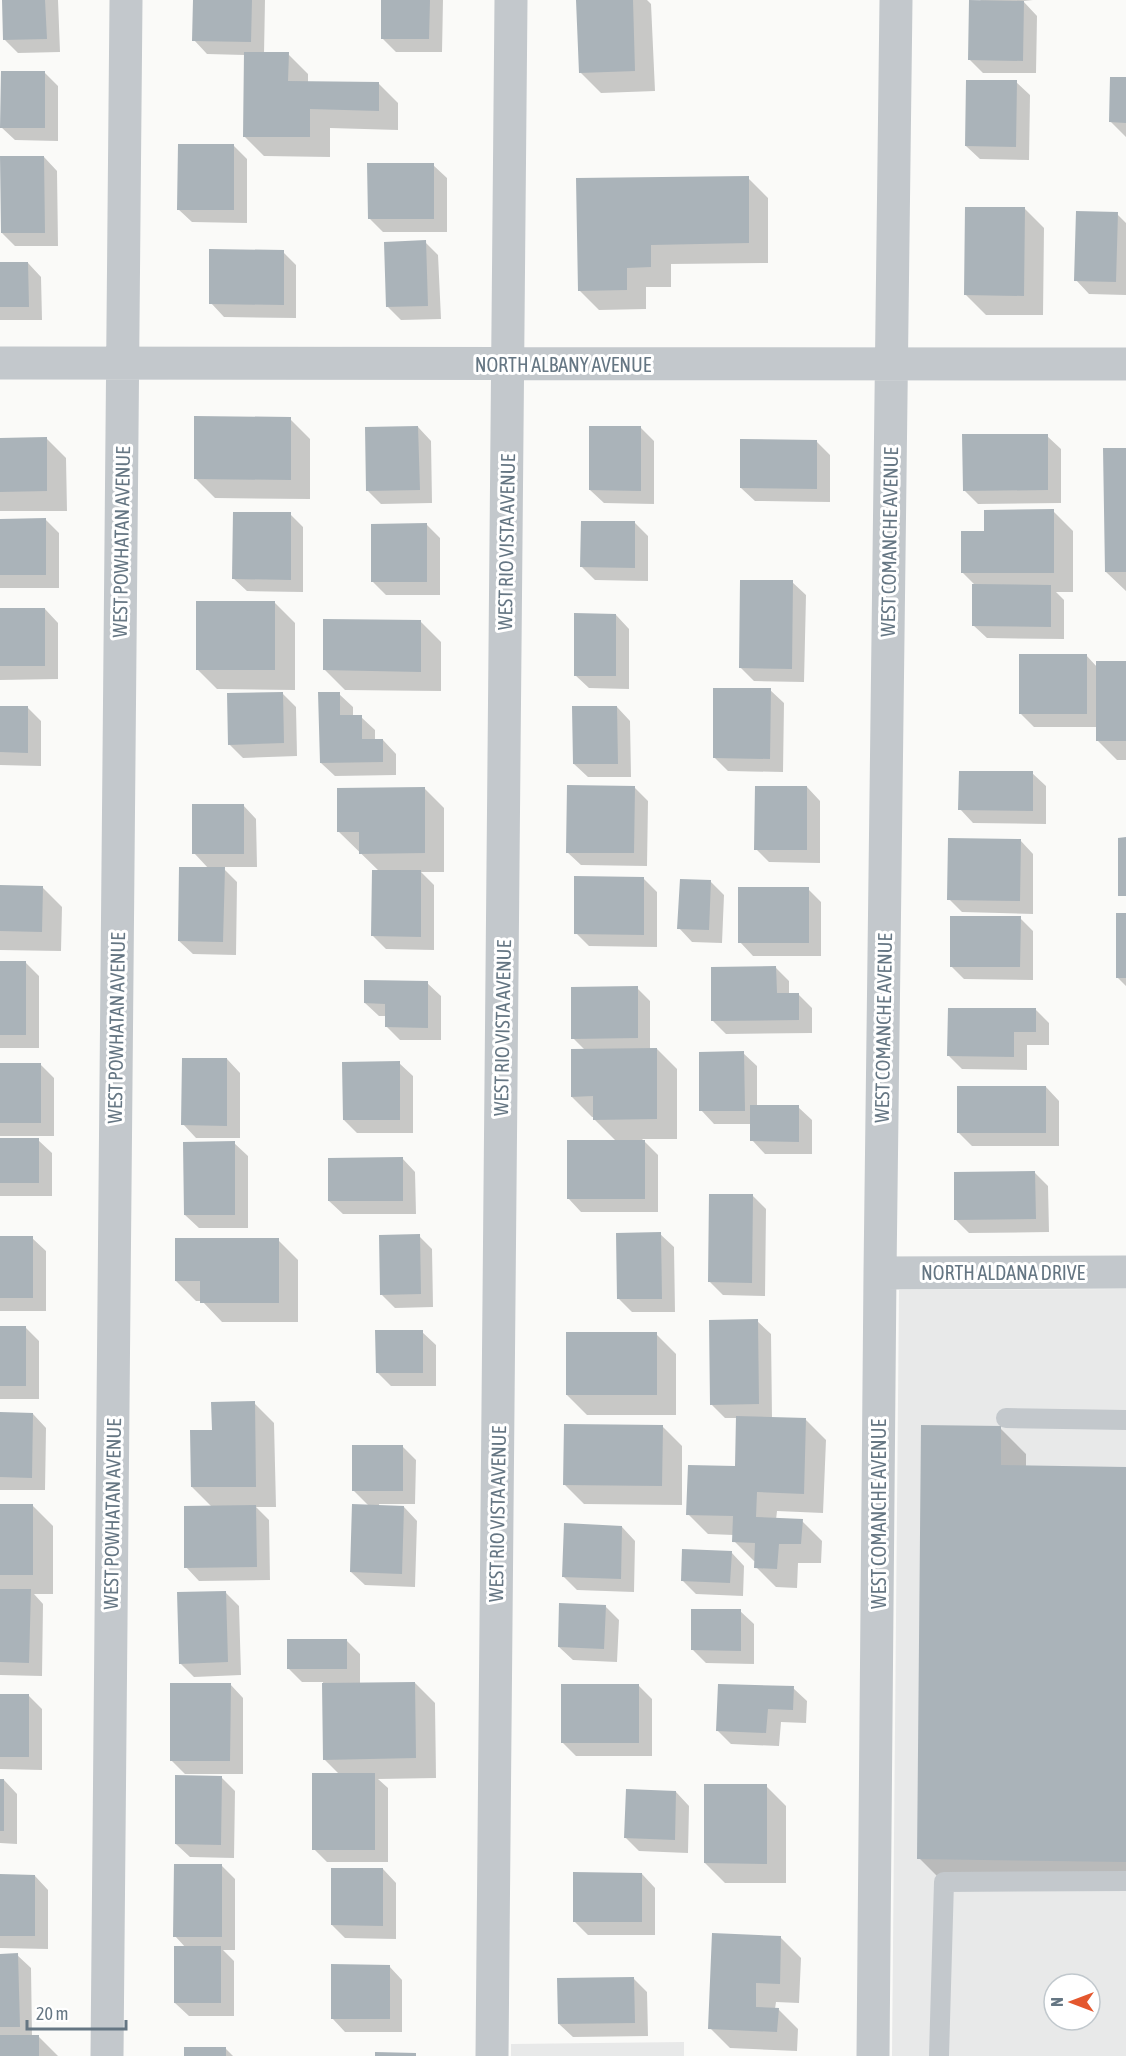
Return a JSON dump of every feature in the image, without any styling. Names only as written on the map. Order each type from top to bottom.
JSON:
[{"type":"street","name":"WEST POWHATAN AVENUE","points":[[107,2056],[126,0]]},
{"type":"street","name":"WEST RIO VISTA AVENUE","points":[[492,2056],[512,0]]},
{"type":"street","name":"WEST COMANCHE AVENUE","points":[[873,2056],[896,0]]},
{"type":"street","name":"NORTH ALBANY AVENUE","points":[[0,363],[1126,364]]},
{"type":"street","name":"NORTH ALDANA DRIVE","points":[[880,1273],[1126,1272]]},
{"type":"lane","points":[[1006,1419],[1126,1420]]},
{"type":"lane","points":[[939,2056],[944,1882],[1126,1881]]},
{"type":"shaded area","points":[[1126,1289],[1126,2056],[892,2056],[899,1290]]},
{"type":"shaded area","points":[[684,2042],[684,2056],[511,2056],[511,2044]]},
{"type":"building","points":[[2,0],[45,0],[47,39],[3,40]]},
{"type":"building","points":[[193,0],[252,0],[251,42],[192,41]]},
{"type":"building","points":[[381,0],[430,0],[429,39],[381,39]]},
{"type":"building","points":[[576,0],[633,0],[635,71],[579,73]]},
{"type":"building","points":[[969,0],[1024,1],[1023,61],[968,60]]},
{"type":"building","points":[[244,52],[289,52],[288,81],[379,82],[379,111],[310,109],[310,137],[243,137]]},
{"type":"building","points":[[1,71],[45,71],[45,128],[0,128]]},
{"type":"building","points":[[1110,77],[1126,77],[1126,123],[1109,122]]},
{"type":"building","points":[[966,80],[1017,80],[1016,147],[965,146]]},
{"type":"building","points":[[178,144],[234,144],[234,210],[177,210]]},
{"type":"building","points":[[0,156],[44,156],[45,233],[1,233]]},
{"type":"building","points":[[367,163],[434,163],[434,219],[368,219]]},
{"type":"building","points":[[749,176],[749,243],[651,245],[651,267],[627,268],[627,290],[578,291],[576,178]]},
{"type":"building","points":[[965,207],[1025,207],[1024,296],[964,295]]},
{"type":"building","points":[[1076,211],[1118,212],[1116,282],[1074,281]]},
{"type":"building","points":[[426,240],[428,306],[386,307],[384,242]]},
{"type":"building","points":[[209,249],[284,250],[284,305],[209,304]]},
{"type":"building","points":[[0,262],[28,262],[29,307],[0,307]]},
{"type":"building","points":[[194,416],[291,417],[291,480],[194,479]]},
{"type":"building","points":[[418,426],[420,490],[366,491],[365,427]]},
{"type":"building","points":[[589,426],[641,426],[641,491],[589,490]]},
{"type":"building","points":[[962,434],[1048,434],[1048,490],[963,491]]},
{"type":"building","points":[[47,437],[47,491],[0,492],[0,438]]},
{"type":"building","points":[[740,439],[817,440],[817,489],[740,488]]},
{"type":"building","points":[[1103,448],[1126,448],[1126,572],[1105,572]]},
{"type":"building","points":[[1054,509],[1054,573],[961,573],[961,531],[984,531],[984,510]]},
{"type":"building","points":[[233,512],[291,512],[291,580],[232,579]]},
{"type":"building","points":[[46,518],[46,575],[0,575],[0,519]]},
{"type":"building","points":[[581,521],[635,521],[635,568],[580,567]]},
{"type":"building","points":[[427,523],[427,582],[371,582],[371,524]]},
{"type":"building","points":[[740,580],[793,580],[792,669],[739,668]]},
{"type":"building","points":[[972,584],[1051,585],[1051,627],[972,626]]},
{"type":"building","points":[[196,601],[275,601],[275,670],[196,670]]},
{"type":"building","points":[[0,608],[45,608],[45,666],[0,666]]},
{"type":"building","points":[[574,613],[616,614],[616,676],[574,676]]},
{"type":"building","points":[[323,619],[421,620],[421,672],[323,670]]},
{"type":"building","points":[[1019,654],[1087,654],[1087,714],[1019,714]]},
{"type":"building","points":[[1096,661],[1126,661],[1126,741],[1096,741]]},
{"type":"building","points":[[713,688],[771,688],[770,759],[713,758]]},
{"type":"building","points":[[283,692],[284,743],[228,745],[227,693]]},
{"type":"building","points":[[318,692],[340,692],[340,715],[362,715],[362,739],[383,739],[383,762],[320,763]]},
{"type":"building","points":[[0,706],[28,706],[28,753],[0,752]]},
{"type":"building","points":[[572,706],[617,706],[618,764],[573,764]]},
{"type":"building","points":[[959,771],[1033,771],[1033,811],[958,810]]},
{"type":"building","points":[[567,785],[635,786],[634,853],[566,853]]},
{"type":"building","points":[[755,786],[807,786],[807,850],[754,850]]},
{"type":"building","points":[[425,787],[425,853],[359,854],[359,832],[337,832],[337,788]]},
{"type":"building","points":[[192,804],[244,804],[244,854],[192,854]]},
{"type":"building","points":[[1126,837],[1126,896],[1118,896],[1118,838]]},
{"type":"building","points":[[948,838],[1021,839],[1020,901],[947,900]]},
{"type":"building","points":[[179,867],[225,867],[223,942],[178,941]]},
{"type":"building","points":[[372,870],[421,870],[421,937],[371,936]]},
{"type":"building","points":[[574,876],[644,877],[644,935],[574,934]]},
{"type":"building","points":[[680,879],[711,880],[709,930],[677,929]]},
{"type":"building","points":[[0,885],[43,886],[42,932],[0,931]]},
{"type":"building","points":[[738,887],[809,887],[809,943],[738,943]]},
{"type":"building","points":[[1116,913],[1126,913],[1126,978],[1116,978]]},
{"type":"building","points":[[950,916],[1021,916],[1020,967],[950,967]]},
{"type":"building","points":[[0,961],[26,961],[26,1035],[0,1035]]},
{"type":"building","points":[[776,966],[777,993],[799,993],[799,1020],[711,1021],[711,967]]},
{"type":"building","points":[[364,980],[428,981],[428,1028],[385,1027],[385,1004],[364,1003]]},
{"type":"building","points":[[638,986],[638,1038],[571,1039],[571,987]]},
{"type":"building","points":[[948,1008],[1036,1008],[1036,1032],[1014,1032],[1014,1057],[947,1056]]},
{"type":"building","points":[[657,1048],[657,1119],[593,1120],[593,1096],[571,1097],[571,1049]]},
{"type":"building","points":[[744,1051],[745,1111],[699,1111],[699,1052]]},
{"type":"building","points":[[182,1058],[227,1058],[227,1126],[181,1125]]},
{"type":"building","points":[[400,1061],[400,1120],[343,1120],[342,1062]]},
{"type":"building","points":[[0,1063],[41,1063],[41,1123],[0,1123]]},
{"type":"building","points":[[957,1086],[1046,1086],[1046,1133],[957,1133]]},
{"type":"building","points":[[750,1105],[799,1105],[799,1142],[750,1141]]},
{"type":"building","points":[[0,1138],[39,1138],[39,1183],[0,1183]]},
{"type":"building","points":[[567,1140],[645,1140],[645,1199],[567,1199]]},
{"type":"building","points":[[235,1141],[235,1215],[184,1215],[183,1142]]},
{"type":"building","points":[[403,1157],[403,1201],[328,1201],[328,1158]]},
{"type":"building","points":[[1035,1171],[1036,1219],[954,1220],[954,1172]]},
{"type":"building","points":[[709,1194],[753,1194],[752,1283],[708,1282]]},
{"type":"building","points":[[661,1232],[662,1299],[617,1299],[616,1233]]},
{"type":"building","points":[[420,1234],[421,1294],[380,1295],[379,1235]]},
{"type":"building","points":[[0,1236],[33,1236],[33,1298],[0,1298]]},
{"type":"building","points":[[175,1238],[279,1238],[279,1303],[200,1303],[200,1281],[175,1281]]},
{"type":"building","points":[[758,1319],[759,1404],[710,1405],[709,1320]]},
{"type":"building","points":[[0,1326],[26,1326],[26,1386],[0,1386]]},
{"type":"building","points":[[375,1330],[423,1330],[423,1373],[376,1373]]},
{"type":"building","points":[[566,1332],[657,1332],[657,1395],[566,1395]]},
{"type":"building","points":[[255,1401],[256,1487],[191,1487],[190,1430],[212,1430],[211,1402]]},
{"type":"building","points":[[0,1412],[33,1413],[32,1478],[0,1477]]},
{"type":"building","points":[[736,1416],[806,1418],[804,1494],[757,1492],[756,1517],[803,1519],[801,1544],[779,1544],[777,1569],[754,1568],[755,1543],[732,1542],[733,1516],[686,1515],[688,1465],[735,1466]]},
{"type":"building","points":[[564,1424],[663,1425],[662,1486],[563,1485]]},
{"type":"building","points":[[921,1425],[1001,1426],[1001,1465],[1126,1467],[1126,1862],[917,1859]]},
{"type":"building","points":[[352,1445],[403,1445],[403,1491],[352,1491]]},
{"type":"building","points":[[0,1504],[33,1504],[33,1575],[0,1575]]},
{"type":"building","points":[[352,1504],[404,1506],[402,1574],[350,1572]]},
{"type":"building","points":[[256,1505],[257,1567],[184,1568],[184,1506]]},
{"type":"building","points":[[564,1523],[622,1526],[621,1579],[562,1577]]},
{"type":"building","points":[[682,1549],[732,1551],[730,1583],[681,1581]]},
{"type":"building","points":[[0,1589],[31,1589],[29,1663],[0,1662]]},
{"type":"building","points":[[226,1591],[228,1662],[179,1664],[177,1592]]},
{"type":"building","points":[[559,1603],[606,1605],[604,1649],[558,1647]]},
{"type":"building","points":[[691,1609],[741,1609],[741,1651],[691,1650]]},
{"type":"building","points":[[287,1639],[347,1639],[347,1669],[287,1669]]},
{"type":"building","points":[[415,1682],[416,1758],[323,1760],[322,1683]]},
{"type":"building","points":[[170,1683],[231,1683],[230,1761],[170,1761]]},
{"type":"building","points":[[561,1684],[639,1684],[639,1743],[561,1743]]},
{"type":"building","points":[[718,1684],[794,1686],[793,1710],[768,1709],[766,1733],[716,1731]]},
{"type":"building","points":[[0,1694],[29,1694],[29,1757],[0,1757]]},
{"type":"building","points":[[312,1773],[375,1773],[375,1850],[312,1850]]},
{"type":"building","points":[[175,1775],[222,1776],[221,1845],[175,1844]]},
{"type":"building","points":[[0,1779],[4,1779],[4,1831],[0,1831]]},
{"type":"building","points":[[704,1784],[767,1784],[767,1864],[704,1863]]},
{"type":"building","points":[[626,1789],[676,1791],[675,1840],[624,1838]]},
{"type":"building","points":[[174,1864],[222,1864],[222,1937],[173,1937]]},
{"type":"building","points":[[331,1868],[383,1868],[383,1926],[331,1925]]},
{"type":"building","points":[[573,1872],[642,1873],[642,1922],[573,1922]]},
{"type":"building","points":[[0,1874],[35,1875],[35,1936],[0,1936]]},
{"type":"building","points":[[712,1933],[781,1936],[780,1984],[756,1983],[756,2007],[779,2008],[777,2032],[708,2029]]},
{"type":"building","points":[[174,1946],[221,1946],[221,2003],[174,2003]]},
{"type":"building","points":[[18,1953],[20,2027],[0,2027],[0,1954]]},
{"type":"building","points":[[331,1964],[390,1965],[390,2019],[331,2019]]},
{"type":"building","points":[[634,1977],[635,2023],[558,2024],[557,1978]]},
{"type":"building","points":[[0,2035],[39,2035],[39,2056],[0,2056]]},
{"type":"building","points":[[184,2047],[226,2047],[226,2056],[184,2056]]},
{"type":"building","points":[[375,2052],[416,2053],[416,2056],[375,2056]]}]
